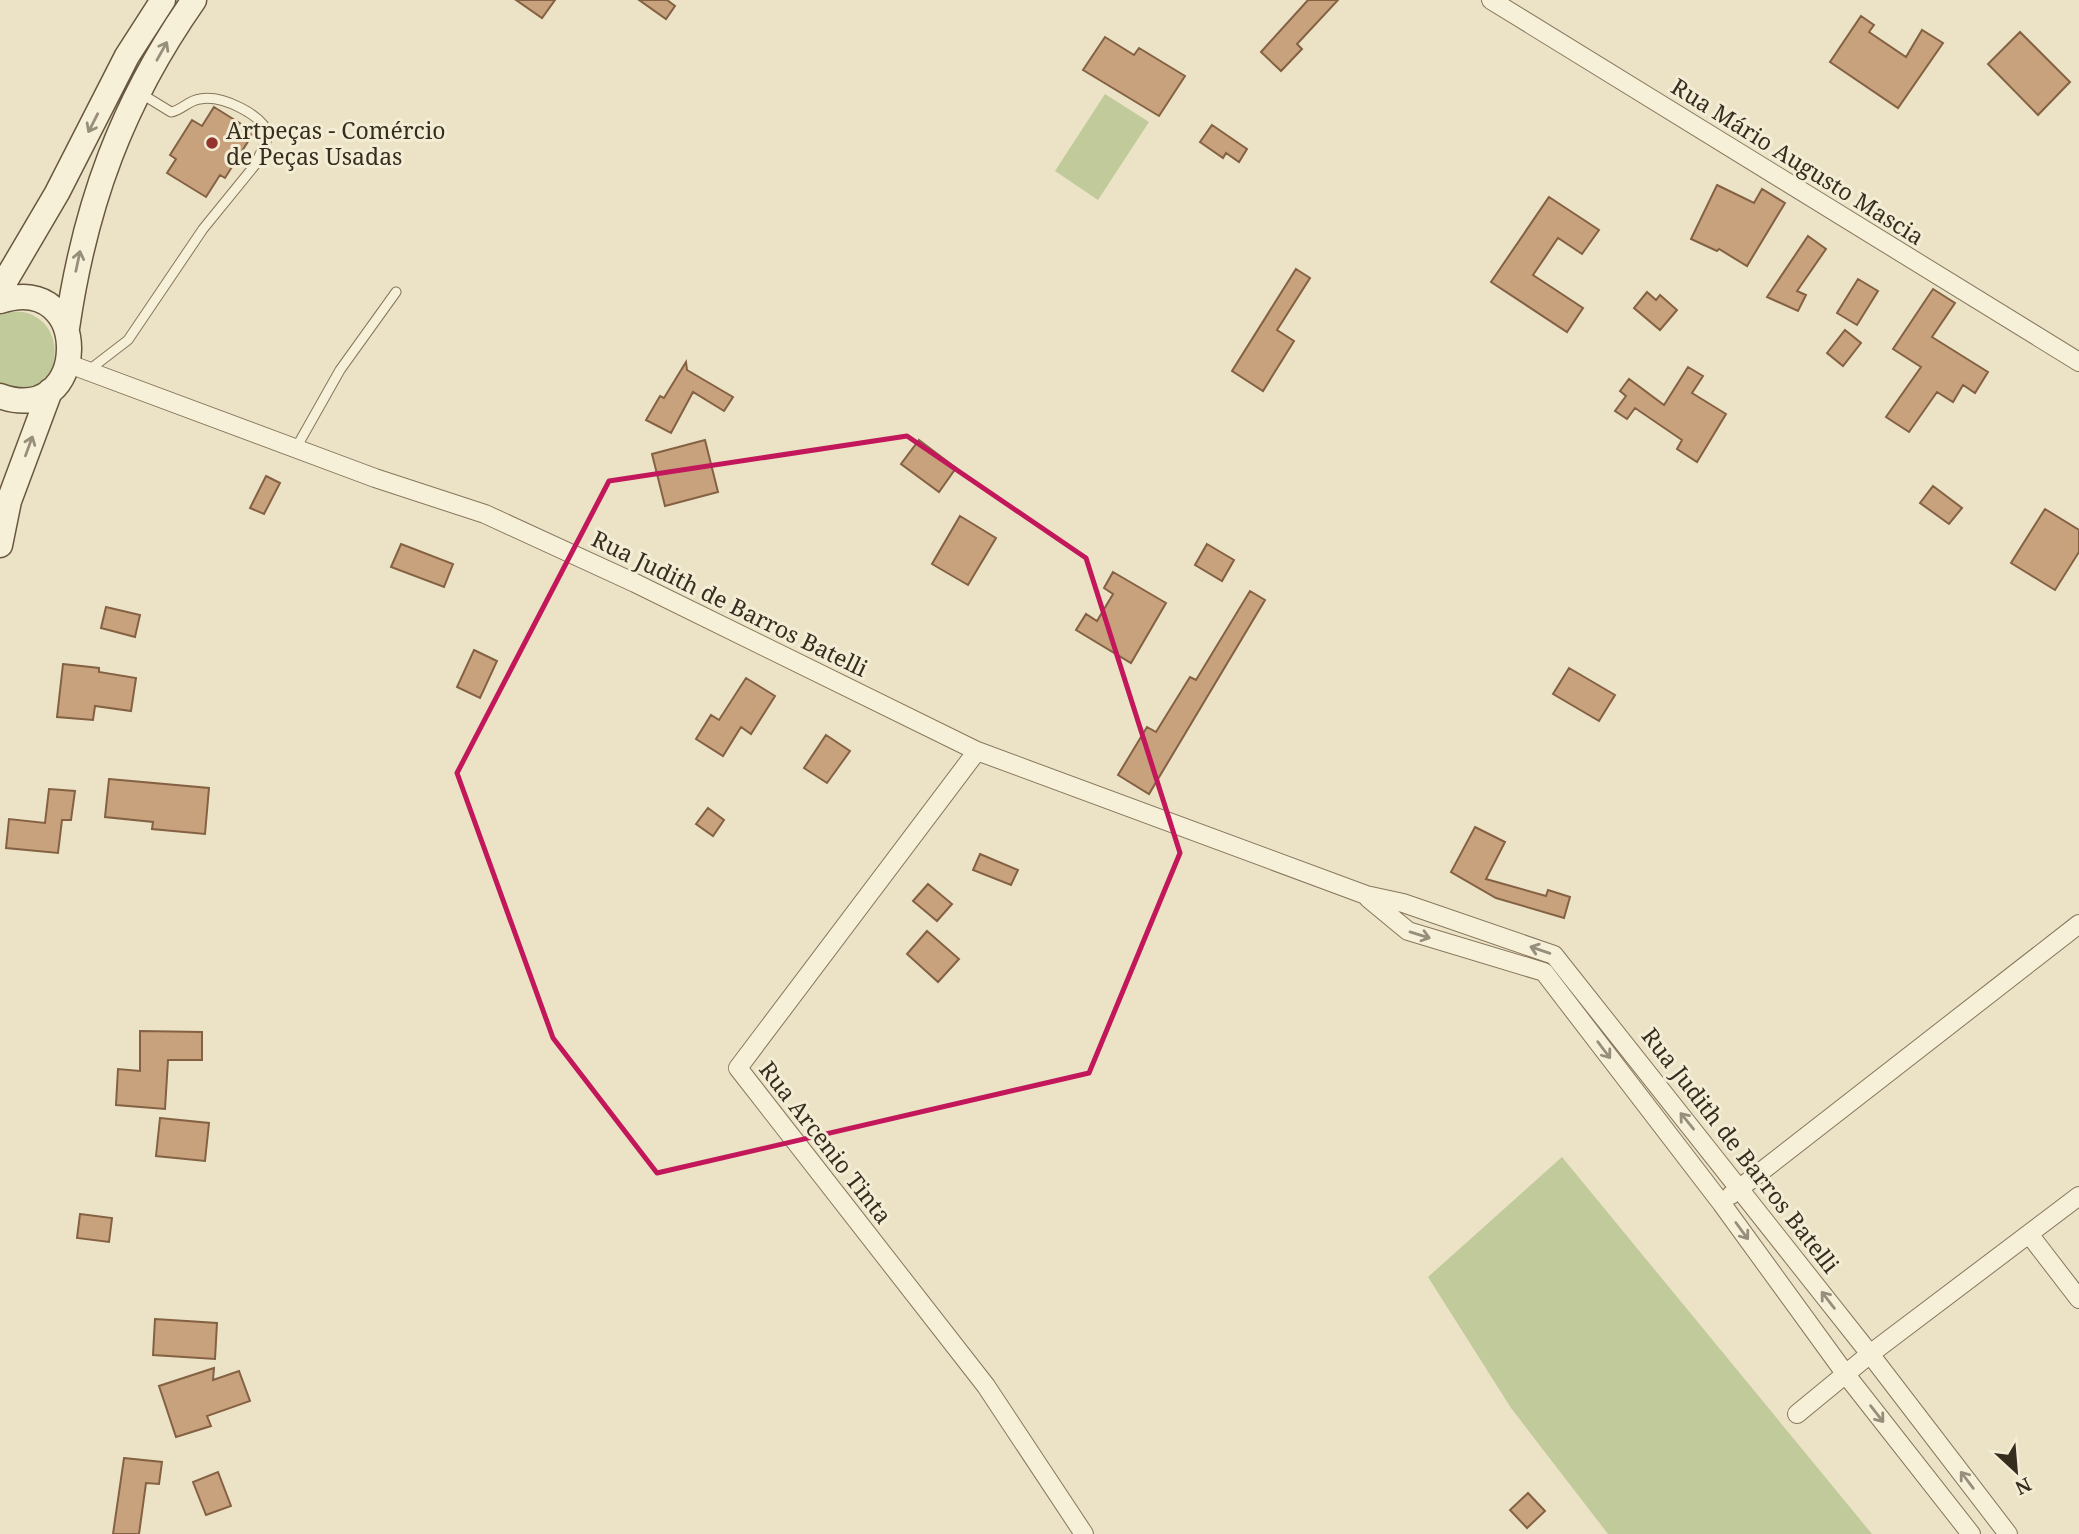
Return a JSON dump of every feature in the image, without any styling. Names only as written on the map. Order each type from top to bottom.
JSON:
[{"type":"main road","points":[[0,290],[57,193],[127,56],[163,0]]},
{"type":"main road","points":[[0,545],[9,501],[50,391],[61,379],[79,368],[67,328],[87,219],[111,151],[173,30],[194,0]]},
{"type":"main road","points":[[0,301],[14,297],[35,299],[54,310],[67,328]]},
{"type":"main road","points":[[0,397],[31,400],[50,391]]},
{"type":"street","name":"Rua Mário Augusto Mascia","points":[[1491,0],[2079,362]]},
{"type":"street","name":"Rua Judith de Barros Batelli","points":[[79,368],[485,514],[635,583],[977,751],[1366,895],[1403,903],[1554,955],[1740,1188],[2008,1534]]},
{"type":"street","name":"Rua Arcenio Tinta","points":[[977,751],[738,1068],[986,1387],[1084,1534]]},
{"type":"street","name":"Rua Judith de Barros Batelli","points":[[1366,895],[1408,931],[1544,972],[1722,1204],[1847,1376],[1971,1534]]},
{"type":"street","points":[[1722,1204],[2079,924]]},
{"type":"street","points":[[1797,1414],[1847,1376],[1870,1354],[2079,1196]]},
{"type":"street","points":[[2029,1234],[2079,1299]]},
{"type":"lane","points":[[79,368],[128,340],[203,229],[256,165],[269,135],[267,127],[219,98],[198,99],[171,112],[139,92]]},
{"type":"lane","points":[[296,448],[340,370],[396,292]]},
{"type":"highlighted area","points":[[907,436],[1086,558],[1180,853],[1089,1073],[657,1173],[553,1038],[457,773],[609,481]]},
{"type":"green space","points":[[1105,94],[1149,122],[1098,200],[1055,171]]},
{"type":"green space","points":[[8,311],[28,313],[42,321],[54,343],[51,368],[45,379],[35,388],[22,393],[0,391],[0,315]]},
{"type":"green space","points":[[1562,1157],[1872,1534],[1608,1534],[1511,1408],[1428,1277]]},
{"type":"building","points":[[516,0],[555,0],[542,18]]},
{"type":"building","points":[[639,0],[667,0],[675,6],[666,19]]},
{"type":"building","points":[[1308,0],[1338,0],[1297,44],[1302,49],[1281,71],[1261,52]]},
{"type":"building","points":[[1861,16],[1874,25],[1869,32],[1906,57],[1922,30],[1943,43],[1898,108],[1830,62]]},
{"type":"building","points":[[2020,32],[2070,82],[2038,115],[1988,64]]},
{"type":"building","points":[[1105,37],[1134,55],[1139,48],[1185,76],[1159,116],[1083,70]]},
{"type":"building","name":"Artpeças - Comércio de Peças Usadas","points":[[214,107],[254,132],[225,178],[220,175],[206,197],[167,173],[176,159],[170,155],[192,120],[202,126]]},
{"type":"building","points":[[1212,125],[1247,149],[1239,162],[1226,153],[1223,158],[1200,142]]},
{"type":"building","points":[[1717,185],[1754,203],[1762,189],[1785,203],[1747,266],[1719,249],[1717,251],[1691,239]]},
{"type":"building","points":[[1549,197],[1599,230],[1582,254],[1558,238],[1533,275],[1583,308],[1567,332],[1491,282]]},
{"type":"building","points":[[1808,236],[1826,249],[1797,291],[1806,295],[1798,311],[1767,297]]},
{"type":"building","points":[[1296,269],[1310,278],[1277,330],[1294,341],[1263,391],[1232,371]]},
{"type":"building","points":[[1858,279],[1878,291],[1857,325],[1837,313]]},
{"type":"building","points":[[1933,289],[1955,303],[1932,337],[1988,372],[1975,393],[1963,385],[1953,402],[1937,392],[1909,432],[1886,417],[1921,367],[1893,349]]},
{"type":"building","points":[[1647,292],[1656,300],[1660,295],[1677,310],[1660,330],[1634,308]]},
{"type":"building","points":[[1845,330],[1861,343],[1843,366],[1827,353]]},
{"type":"building","points":[[686,362],[687,370],[733,397],[724,411],[693,392],[671,433],[646,420],[660,396],[664,398]]},
{"type":"building","points":[[1688,367],[1703,376],[1692,393],[1726,414],[1697,462],[1677,449],[1682,440],[1635,408],[1627,419],[1615,411],[1626,396],[1620,391],[1629,379],[1664,405]]},
{"type":"building","points":[[705,440],[718,492],[665,506],[652,454]]},
{"type":"building","points":[[919,440],[956,468],[939,492],[901,464]]},
{"type":"building","points":[[266,476],[280,483],[264,514],[250,508]]},
{"type":"building","points":[[1933,486],[1962,508],[1949,524],[1920,503]]},
{"type":"building","points":[[2045,509],[2079,530],[2079,552],[2055,590],[2011,563]]},
{"type":"building","points":[[960,516],[996,538],[968,585],[932,564]]},
{"type":"building","points":[[401,544],[453,564],[444,587],[391,567]]},
{"type":"building","points":[[1207,544],[1234,560],[1222,581],[1195,565]]},
{"type":"building","points":[[1113,572],[1166,603],[1131,663],[1076,630],[1086,614],[1097,621],[1113,594],[1104,588]]},
{"type":"building","points":[[1250,591],[1265,600],[1149,794],[1118,775],[1147,727],[1156,732],[1190,677],[1196,680]]},
{"type":"building","points":[[106,607],[140,615],[135,637],[101,628]]},
{"type":"building","points":[[474,650],[497,661],[480,698],[457,687]]},
{"type":"building","points":[[63,664],[99,668],[99,672],[136,678],[131,711],[95,706],[93,720],[57,717]]},
{"type":"building","points":[[1569,668],[1615,695],[1599,721],[1553,694]]},
{"type":"building","points":[[746,678],[775,696],[751,734],[741,727],[723,756],[696,739],[711,715],[719,720]]},
{"type":"building","points":[[826,735],[850,751],[827,783],[804,768]]},
{"type":"building","points":[[109,779],[209,788],[205,834],[152,829],[153,822],[105,817]]},
{"type":"building","points":[[49,789],[75,791],[71,820],[62,820],[58,853],[6,848],[9,819],[45,823]]},
{"type":"building","points":[[708,808],[724,820],[713,836],[696,824]]},
{"type":"building","points":[[1475,827],[1505,842],[1486,879],[1546,896],[1548,890],[1570,897],[1564,918],[1496,898],[1451,872]]},
{"type":"building","points":[[980,854],[1018,870],[1011,885],[973,870]]},
{"type":"building","points":[[928,884],[952,904],[937,921],[913,901]]},
{"type":"building","points":[[927,931],[959,959],[938,982],[907,954]]},
{"type":"building","points":[[140,1031],[202,1032],[202,1060],[168,1060],[165,1109],[116,1105],[118,1069],[140,1071]]},
{"type":"building","points":[[160,1118],[209,1123],[205,1161],[156,1156]]},
{"type":"building","points":[[80,1214],[112,1218],[109,1242],[77,1238]]},
{"type":"building","points":[[155,1319],[217,1323],[215,1359],[153,1355]]},
{"type":"building","points":[[214,1368],[213,1380],[239,1371],[250,1401],[207,1416],[211,1426],[176,1437],[159,1386]]},
{"type":"building","points":[[124,1458],[162,1462],[159,1484],[146,1483],[139,1534],[113,1534]]},
{"type":"building","points":[[218,1472],[231,1506],[206,1515],[193,1482]]},
{"type":"building","points":[[1528,1493],[1545,1511],[1527,1528],[1510,1510]]},
{"type":"place","name":"Artpeças - Comércio de Peças Usadas","points":[[212,143]]}]
